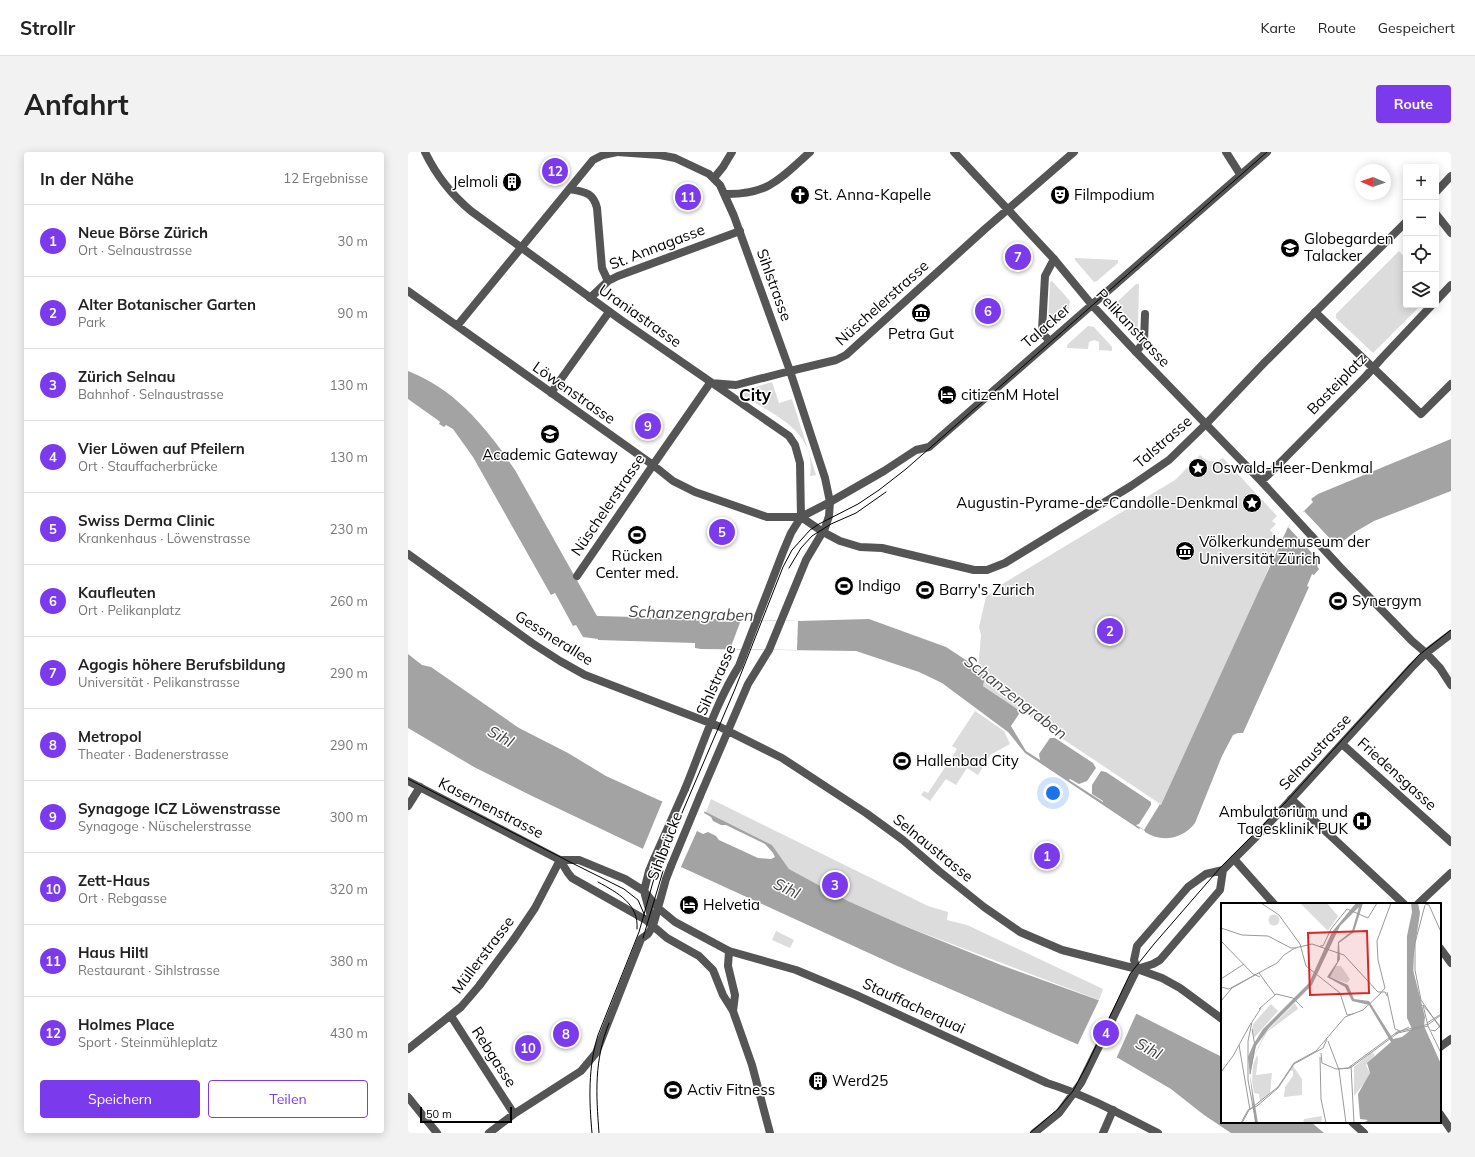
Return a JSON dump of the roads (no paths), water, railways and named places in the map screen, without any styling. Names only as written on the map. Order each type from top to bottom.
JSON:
[{"type":"street","name":"Uraniastrasse","points":[[425,152],[436,173],[457,199],[480,218],[609,312],[789,436],[794,445],[800,463],[801,517]]},
{"type":"street","points":[[457,326],[593,160],[603,155],[617,152]]},
{"type":"street","name":"Sihlstrasse","points":[[617,152],[660,155],[675,158],[703,171],[714,178],[725,194],[740,231],[790,371],[825,478],[830,502],[829,516],[823,532],[806,560],[769,650],[724,728],[700,796]]},
{"type":"street","points":[[714,178],[732,152]]},
{"type":"street","points":[[725,194],[743,195],[771,186],[810,152]]},
{"type":"street","name":"Pelikanstrasse","points":[[954,152],[1054,259],[1092,305],[1136,352],[1412,641],[1426,652],[1440,668],[1451,685]]},
{"type":"street","name":"Nüschelerstrasse","points":[[577,576],[710,383],[736,385],[836,360],[846,355],[1008,209],[1074,152]]},
{"type":"street","points":[[1226,152],[1240,174]]},
{"type":"street","name":"Talacker","points":[[801,517],[884,471],[916,450],[929,447],[1267,152]]},
{"type":"street","points":[[1439,189],[1451,176]]},
{"type":"street","points":[[570,189],[590,194],[595,200],[602,268],[608,281]]},
{"type":"street","points":[[1439,218],[1451,232]]},
{"type":"street","name":"Talstrasse","points":[[801,517],[823,532],[840,541],[860,547],[882,548],[974,570],[987,570],[997,567],[1019,556],[1160,467],[1206,424],[1403,225]]},
{"type":"street","name":"St. Annagasse","points":[[590,298],[608,281],[618,276],[740,231]]},
{"type":"street","points":[[1050,342],[1043,334],[1042,330],[1045,276],[1054,259]]},
{"type":"street","points":[[1439,298],[1451,285]]},
{"type":"street","name":"Löwenstrasse","points":[[408,291],[653,465],[673,481],[695,492],[767,517],[801,517]]},
{"type":"street","name":"Basteiplatz","points":[[1260,481],[1267,476],[1342,400],[1429,308]]},
{"type":"street","points":[[551,394],[609,312]]},
{"type":"street","points":[[1316,312],[1421,414],[1451,384]]},
{"type":"street","points":[[1136,352],[1144,342],[1145,314]]},
{"type":"street","name":"Sihlstrasse","points":[[685,789],[718,705],[738,668],[746,649],[788,540],[801,517]]},
{"type":"street","name":"Gessnerallee","points":[[408,554],[532,643],[571,668],[585,675],[724,728]]},
{"type":"street","name":"Selnaustrasse","points":[[1137,969],[1134,960],[1137,946],[1188,888],[1206,874],[1223,870],[1291,799],[1426,652],[1451,634]]},
{"type":"street","name":"Selnaustrasse","points":[[724,728],[782,758],[866,813],[903,840],[984,907],[1020,932],[1062,950],[1137,969]]},
{"type":"street","name":"Friedensgasse","points":[[1342,744],[1451,842]]},
{"type":"street","name":"Kasernenstrasse","points":[[408,781],[560,860],[578,860],[626,879],[644,890]]},
{"type":"street","points":[[408,806],[420,787]]},
{"type":"street","name":"Sihlbrücke","points":[[644,890],[649,871],[685,789]]},
{"type":"street","name":"Sihlbrücke","points":[[653,926],[671,866],[700,796]]},
{"type":"street","points":[[1291,799],[1403,903]]},
{"type":"street","points":[[1234,859],[1273,903]]},
{"type":"street","name":"Kasernenstrasse","points":[[560,860],[572,878],[646,920],[667,938],[699,956],[706,962],[713,970],[723,995],[733,1011]]},
{"type":"street","name":"Müllerstrasse","points":[[408,1049],[461,1007],[514,939],[535,908],[560,860]]},
{"type":"street","points":[[1034,1133],[1059,1113],[1075,1092],[1090,1066],[1137,969],[1160,960],[1220,890],[1223,870]]},
{"type":"street","points":[[1419,903],[1451,873]]},
{"type":"street","points":[[489,1133],[514,1114],[581,1071],[596,1053],[641,939],[653,926],[644,890]]},
{"type":"street","name":"Stauffacherquai","points":[[644,890],[658,908],[675,922],[729,951],[796,970],[856,995],[1047,1083],[1075,1092],[1158,1133]]},
{"type":"street","points":[[1441,949],[1451,963]]},
{"type":"street","points":[[729,951],[728,966],[736,996],[733,1011],[752,1064],[770,1133]]},
{"type":"street","points":[[1137,969],[1162,978],[1180,988],[1221,1018]]},
{"type":"street","name":"Rebgasse","points":[[451,1016],[514,1114]]},
{"type":"street","points":[[1441,1046],[1451,1039]]},
{"type":"street","points":[[408,1097],[437,1133]]},
{"type":"street","points":[[1103,1133],[1113,1110]]},
{"type":"street","points":[[1441,1115],[1451,1130]]},
{"type":"street","points":[[1353,1123],[1364,1133]]},
{"type":"water","points":[[408,371],[441,388],[455,399],[493,439],[515,470],[597,616],[798,621],[869,619],[946,647],[969,662],[985,677],[983,686],[1161,805],[1288,527],[1304,516],[1303,512],[1313,502],[1311,499],[1318,494],[1451,439],[1451,491],[1374,521],[1355,532],[1337,546],[1317,566],[1319,569],[1314,575],[1312,574],[1307,586],[1309,587],[1243,733],[1233,735],[1222,756],[1195,823],[1185,833],[1172,838],[1165,838],[1152,835],[1140,828],[1139,829],[1025,753],[1008,732],[942,683],[919,672],[856,651],[701,649],[695,648],[695,643],[598,640],[583,637],[576,625],[573,626],[555,593],[551,595],[473,457],[453,429],[446,425],[444,427],[439,424],[439,421],[408,399]]},
{"type":"water","name":"Sihl","points":[[408,654],[422,665],[431,667],[519,728],[568,753],[606,776],[661,801],[706,812],[772,845],[789,869],[848,901],[902,925],[1001,965],[1137,1014],[1221,1056],[1221,1123],[1312,1123],[1324,1133],[1231,1133],[1204,1115],[1171,1089],[1118,1058],[1079,1045],[895,965],[681,867],[474,767],[408,728]]},
{"type":"tram line","points":[[592,1133],[590,1084],[592,1059],[598,1035],[639,932],[653,882],[735,689],[783,567],[792,550],[810,530],[858,504],[906,469],[1267,152]]},
{"type":"tram line","points":[[789,568],[801,548],[812,536],[831,524],[856,513],[886,492]]},
{"type":"tram line","points":[[1030,1133],[1058,1109],[1073,1091],[1130,974],[1154,944],[1220,868],[1285,803],[1419,655],[1451,630]]},
{"type":"tram line","points":[[408,779],[624,889],[638,900],[645,916]]},
{"type":"tram line","points":[[643,938],[663,871]]},
{"type":"tram line","points":[[598,882],[620,895],[631,906],[637,920],[637,929]]},
{"type":"tram line","points":[[599,1133],[597,1104],[598,1064],[604,1037],[609,1023]]},
{"type":"place","name":"Holmes Place","points":[[555,171]]},
{"type":"place","name":"Jelmoli","points":[[512,182]]},
{"type":"place","name":"St. Anna-Kapelle","points":[[800,195]]},
{"type":"place","name":"Filmpodium","points":[[1060,195]]},
{"type":"place","name":"Haus Hiltl","points":[[688,197]]},
{"type":"place","name":"Globegarden Talacker","points":[[1290,248]]},
{"type":"place","name":"Agogis höhere Berufsbildung","points":[[1018,257]]},
{"type":"place","name":"Kaufleuten","points":[[988,311]]},
{"type":"place","name":"Petra Gut","points":[[921,313]]},
{"type":"place","name":"citizenM Hotel","points":[[947,395]]},
{"type":"place","name":"Synagoge ICZ Löwenstrasse","points":[[648,426]]},
{"type":"place","name":"Academic Gateway","points":[[550,434]]},
{"type":"place","name":"Oswald-Heer-Denkmal","points":[[1198,468]]},
{"type":"place","name":"Augustin-Pyrame-de-Candolle-Denkmal","points":[[1252,503]]},
{"type":"place","name":"Swiss Derma Clinic","points":[[722,532]]},
{"type":"place","name":"Rücken Center med.","points":[[637,535]]},
{"type":"place","name":"Völkerkundemuseum der Universität Zürich","points":[[1185,551]]},
{"type":"place","name":"Indigo","points":[[844,586]]},
{"type":"place","name":"Barry's Zurich","points":[[925,590]]},
{"type":"place","name":"Synergym","points":[[1338,601]]},
{"type":"place","name":"Alter Botanischer Garten","points":[[1110,631]]},
{"type":"place","name":"Hallenbad City","points":[[902,761]]},
{"type":"place","name":"Ambulatorium und Tagesklinik PUK","points":[[1362,821]]},
{"type":"place","name":"Neue Börse Zürich","points":[[1047,856]]},
{"type":"place","name":"Zürich Selnau","points":[[835,885]]},
{"type":"place","name":"Helvetia","points":[[689,905]]},
{"type":"place","name":"Vier Löwen auf Pfeilern","points":[[1106,1033]]},
{"type":"place","name":"Metropol","points":[[566,1034]]},
{"type":"place","name":"Zett-Haus","points":[[528,1048]]},
{"type":"place","name":"Werd25","points":[[818,1081]]},
{"type":"place","name":"Activ Fitness","points":[[673,1090]]},
{"type":"district","name":"City","points":[[755,395]]},
{"type":"water label","name":"Schanzengraben","points":[[691,613]]},
{"type":"water label","name":"Schanzengraben","points":[[1016,697]]}]
